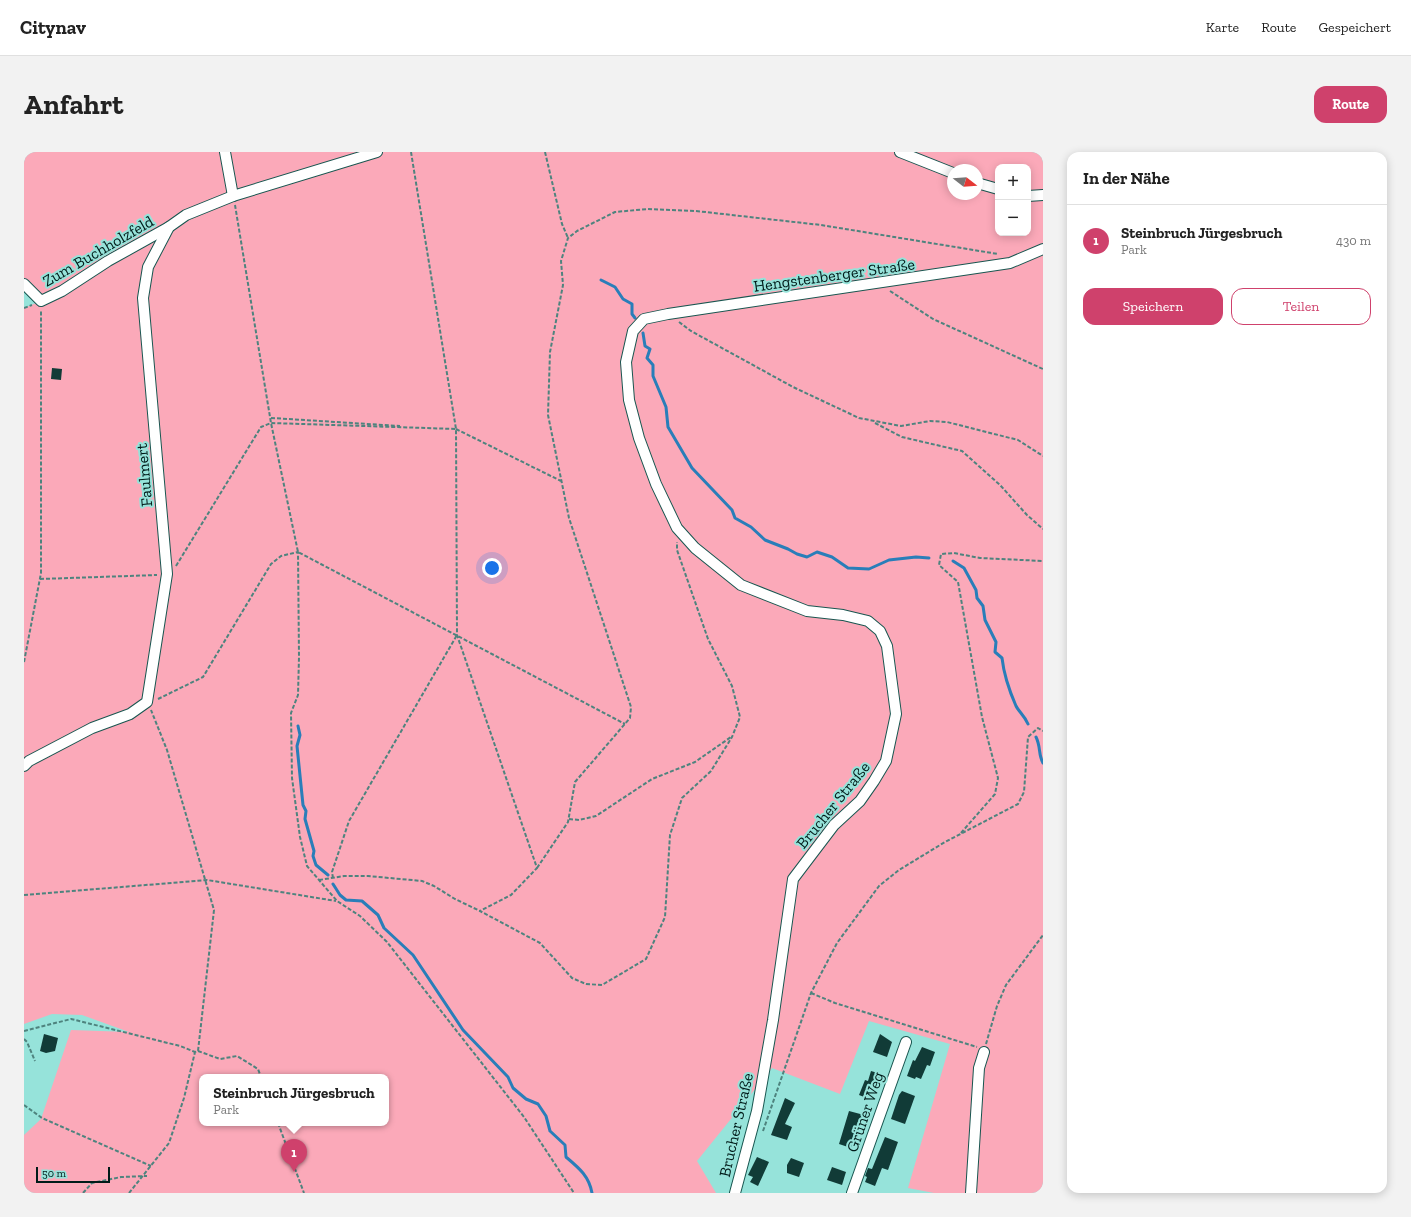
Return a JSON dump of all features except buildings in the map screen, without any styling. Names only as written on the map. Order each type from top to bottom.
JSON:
[{"type":"street","points":[[225,152],[233,196],[377,152]]},
{"type":"street","points":[[900,152],[947,171]]},
{"type":"street","points":[[983,184],[995,188]]},
{"type":"street","points":[[1031,196],[1043,195]]},
{"type":"street","name":"Faulmert","points":[[147,702],[167,578],[143,298],[148,267],[169,227],[186,214],[233,196]]},
{"type":"street","name":"Zum Buchholzfeld","points":[[24,284],[41,301],[62,291],[108,262],[169,227]]},
{"type":"street","name":"Hengstenberger Straße","points":[[633,331],[644,319],[668,314],[1010,264],[1043,249]]},
{"type":"street","name":"Brucher Straße","points":[[633,331],[626,362],[629,400],[639,438],[656,484],[677,528],[695,548],[741,585],[807,611],[843,615],[868,621],[880,631],[887,646],[896,714],[886,761],[874,781],[860,801],[834,825],[794,879],[758,1111],[735,1193]]},
{"type":"street","points":[[24,766],[29,761],[92,728],[130,714],[147,702]]},
{"type":"street","name":"Grüner Weg","points":[[852,1193],[906,1042]]},
{"type":"street","points":[[971,1193],[979,1068],[984,1052]]},
{"type":"path","points":[[411,152],[456,429],[458,636],[537,868]]},
{"type":"path","points":[[545,152],[562,224],[568,238]]},
{"type":"path","points":[[233,196],[271,423],[298,552],[298,695],[291,713],[292,778],[300,837],[307,866],[337,901],[360,916],[387,942],[524,1117],[574,1193]]},
{"type":"path","points":[[480,911],[511,894],[537,868],[568,822],[575,782],[630,718],[631,707],[569,518],[548,415],[550,352],[563,285],[561,260],[568,238],[577,231],[615,212],[648,209],[696,211],[822,225],[1000,254]]},
{"type":"path","points":[[879,284],[933,319],[1043,369]]},
{"type":"path","points":[[24,662],[40,579],[41,301]]},
{"type":"path","points":[[668,314],[691,331],[793,387],[859,418],[901,426],[930,421],[947,422],[1018,440],[1043,456]]},
{"type":"path","points":[[271,418],[456,429],[561,480]]},
{"type":"path","points":[[872,421],[902,437],[962,451],[1000,485],[1027,515],[1043,529]]},
{"type":"path","points":[[40,579],[167,578],[261,427],[271,423],[456,429]]},
{"type":"path","points":[[319,880],[368,876],[422,881],[540,943],[572,978],[586,984],[602,985],[646,959],[665,916],[670,835],[682,798],[711,771],[732,737],[740,717],[732,686],[708,639],[693,599],[677,550],[677,528]]},
{"type":"path","points":[[129,1193],[169,1143],[184,1098],[196,1051],[214,910],[207,880],[167,750],[147,702],[161,698],[203,677],[271,564],[281,556],[298,552],[625,724]]},
{"type":"path","points":[[960,834],[995,794],[998,778],[982,717],[958,582],[939,565],[941,554],[954,553],[980,558],[1043,561]]},
{"type":"path","points":[[333,878],[332,872],[349,821],[458,636]]},
{"type":"path","points":[[760,1136],[811,993],[837,942],[879,886],[899,870],[960,834],[1018,804],[1024,792],[1028,737],[1038,728],[1043,731]]},
{"type":"path","points":[[569,819],[579,820],[596,816],[652,779],[696,762],[732,737]]},
{"type":"path","points":[[24,895],[207,880],[337,901]]},
{"type":"path","points":[[811,993],[836,1003],[974,1045],[984,1052],[997,1006],[1006,985],[1043,935]]},
{"type":"path","points":[[24,1031],[71,1019],[180,1046],[220,1059],[237,1056],[258,1069],[260,1074]]},
{"type":"path","points":[[24,1039],[27,1042],[35,1061]]},
{"type":"path","points":[[24,1105],[42,1118],[151,1166]]},
{"type":"path","points":[[279,1126],[304,1193]]},
{"type":"path","points":[[83,1193],[92,1183],[121,1177],[147,1176]]},
{"type":"shaded area","points":[[24,152],[1043,152],[1043,1193],[934,1193],[908,1188],[950,1044],[869,1021],[840,1094],[772,1068],[697,1161],[716,1193],[24,1193],[24,1135],[41,1119],[71,1030],[129,1032],[82,1015],[52,1014],[24,1024],[24,308],[41,301],[24,284]]},
{"type":"waterway","points":[[601,280],[615,287],[623,299],[632,304],[632,314],[635,318]]},
{"type":"waterway","points":[[643,333],[645,346],[650,349],[647,358],[653,365],[653,376],[666,407],[668,427],[692,468],[732,510],[735,518],[751,527],[765,540],[807,557],[817,552],[832,557],[848,568],[869,569],[889,560],[916,557],[929,558]]},
{"type":"waterway","points":[[953,561],[964,568],[976,590],[977,598],[983,606],[985,620],[996,642],[995,652],[1002,658],[1005,677],[1011,694],[1016,706],[1028,724]]},
{"type":"waterway","points":[[298,726],[300,735],[297,746],[303,805],[306,811],[305,819],[314,851],[313,856],[316,865],[328,875]]},
{"type":"waterway","points":[[1036,737],[1040,757],[1043,763]]},
{"type":"waterway","points":[[333,884],[340,895],[346,900],[362,901],[378,915],[384,928],[413,955],[463,1030],[508,1077],[513,1088],[526,1099],[538,1104],[546,1116],[550,1131],[565,1145],[566,1157],[586,1177],[592,1193]]},
{"type":"place","name":"Steinbruch Jürgesbruch","points":[[294,1172]]}]
